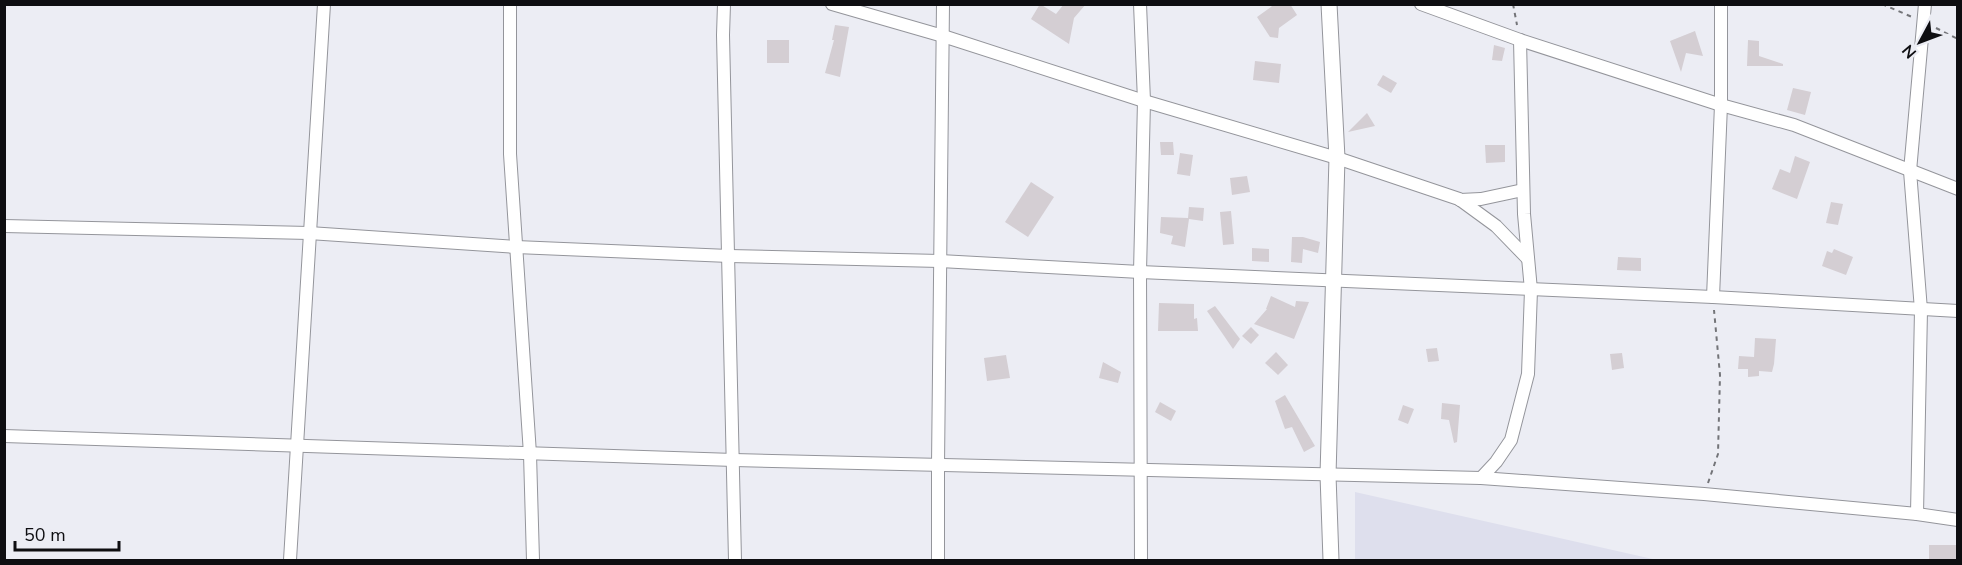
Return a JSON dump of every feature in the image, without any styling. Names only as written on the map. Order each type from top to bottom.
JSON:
[{"type":"street","points":[[290,561],[324,4]]},
{"type":"street","points":[[510,4],[510,154],[530,454],[533,561]]},
{"type":"street","points":[[724,4],[735,561]]},
{"type":"street","points":[[832,4],[1337,158],[1459,200],[1496,226],[1528,259]]},
{"type":"street","points":[[938,561],[943,4]]},
{"type":"street","points":[[1140,4],[1144,101],[1140,272],[1141,561]]},
{"type":"street","points":[[1329,4],[1337,158],[1328,475],[1330,561]]},
{"type":"street","points":[[1421,4],[1520,40],[1721,105],[1794,125],[1958,189]]},
{"type":"street","points":[[1713,297],[1721,105],[1721,4]]},
{"type":"street","points":[[1917,514],[1921,310],[1911,171],[1925,4]]},
{"type":"street","points":[[1481,478],[1502,454],[1515,428],[1528,374],[1531,290],[1523,190],[1520,40]]},
{"type":"street","points":[[1459,200],[1481,199],[1523,190]]},
{"type":"street","points":[[4,226],[309,233],[516,247],[940,261],[1713,297],[1958,311]]},
{"type":"street","points":[[4,436],[734,460],[1481,478],[1704,494],[1958,520]]},
{"type":"path","points":[[1513,4],[1520,40]]},
{"type":"path","points":[[1704,494],[1718,454],[1720,375],[1713,297]]},
{"type":"shaded area","points":[[1355,492],[1657,560],[1355,560]]},
{"type":"building","points":[[1040,4],[1056,14],[1064,4],[1086,4],[1074,18],[1069,44],[1031,19]]},
{"type":"building","points":[[1275,4],[1290,4],[1297,15],[1279,28],[1278,38],[1270,37],[1257,17]]},
{"type":"building","points":[[835,25],[849,27],[840,77],[825,73],[834,40],[832,40]]},
{"type":"building","points":[[1695,31],[1703,56],[1686,53],[1681,72],[1670,41]]},
{"type":"building","points":[[767,40],[789,40],[789,63],[767,63]]},
{"type":"building","points":[[1748,40],[1759,41],[1759,56],[1783,64],[1783,66],[1747,66]]},
{"type":"building","points":[[1494,45],[1505,48],[1502,61],[1492,60]]},
{"type":"building","points":[[1255,61],[1281,64],[1279,83],[1253,80]]},
{"type":"building","points":[[1383,75],[1397,83],[1391,93],[1377,85]]},
{"type":"building","points":[[1793,88],[1811,92],[1805,115],[1787,110]]},
{"type":"building","points":[[1367,113],[1375,126],[1348,132]]},
{"type":"building","points":[[1160,142],[1173,142],[1174,155],[1161,155]]},
{"type":"building","points":[[1485,145],[1505,145],[1505,162],[1486,163]]},
{"type":"building","points":[[1180,153],[1193,155],[1190,176],[1177,174]]},
{"type":"building","points":[[1795,156],[1810,162],[1797,199],[1772,189],[1780,169],[1790,173]]},
{"type":"building","points":[[1247,176],[1250,192],[1232,195],[1230,178]]},
{"type":"building","points":[[1031,182],[1054,197],[1028,237],[1005,222]]},
{"type":"building","points":[[1831,202],[1843,204],[1838,225],[1826,223]]},
{"type":"building","points":[[1189,207],[1204,208],[1203,221],[1189,219],[1185,247],[1171,244],[1173,236],[1160,233],[1161,217],[1188,218]]},
{"type":"building","points":[[1231,211],[1234,244],[1223,245],[1220,212]]},
{"type":"building","points":[[1292,237],[1303,237],[1320,242],[1318,253],[1303,249],[1302,263],[1291,262]]},
{"type":"building","points":[[1252,248],[1269,249],[1269,262],[1252,261]]},
{"type":"building","points":[[1834,249],[1853,257],[1846,275],[1822,266],[1827,251],[1832,253]]},
{"type":"building","points":[[1618,257],[1641,258],[1641,271],[1617,270]]},
{"type":"building","points":[[1271,296],[1295,307],[1296,301],[1309,302],[1294,339],[1254,324],[1267,309]]},
{"type":"building","points":[[1159,303],[1194,304],[1194,319],[1197,318],[1198,331],[1158,331]]},
{"type":"building","points":[[1215,306],[1240,339],[1233,349],[1207,311]]},
{"type":"building","points":[[1251,327],[1259,335],[1251,344],[1242,336]]},
{"type":"building","points":[[1755,338],[1776,339],[1774,364],[1772,372],[1759,371],[1759,376],[1748,377],[1748,369],[1738,369],[1739,356],[1754,357]]},
{"type":"building","points":[[1437,348],[1439,361],[1428,362],[1426,349]]},
{"type":"building","points":[[1276,352],[1288,365],[1278,375],[1265,363]]},
{"type":"building","points":[[1622,353],[1624,368],[1612,370],[1610,354]]},
{"type":"building","points":[[1006,355],[1010,378],[987,381],[984,358]]},
{"type":"building","points":[[1103,362],[1121,372],[1118,383],[1099,378]]},
{"type":"building","points":[[1285,395],[1315,446],[1304,452],[1292,427],[1285,429],[1275,401]]},
{"type":"building","points":[[1160,402],[1176,411],[1171,421],[1155,412]]},
{"type":"building","points":[[1442,403],[1460,405],[1457,442],[1454,443],[1449,420],[1441,419]]},
{"type":"building","points":[[1403,405],[1414,409],[1408,424],[1398,420]]},
{"type":"building","points":[[1929,545],[1958,545],[1958,561],[1929,561]]}]
